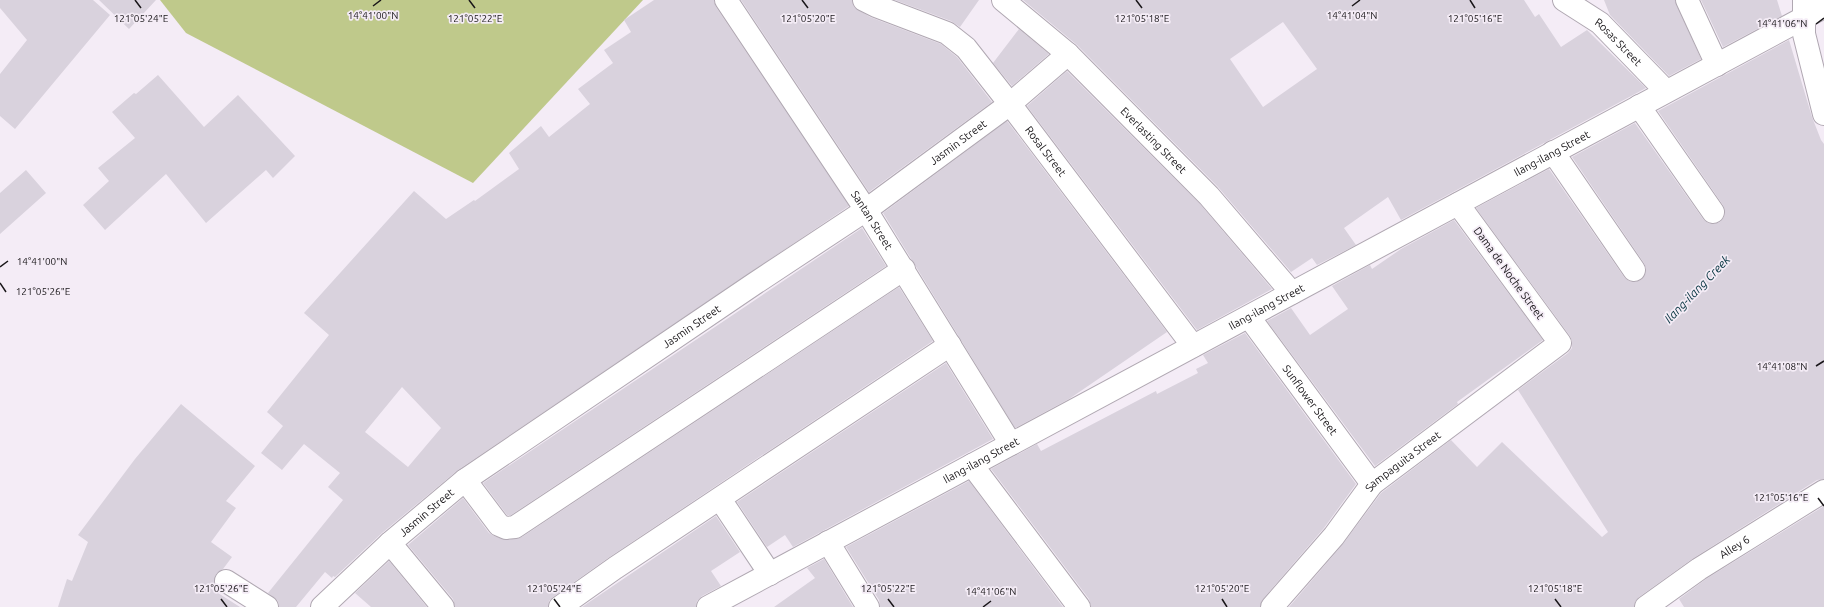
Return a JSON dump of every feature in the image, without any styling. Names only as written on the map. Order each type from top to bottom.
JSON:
[{"type":"street","name":"Santan Street","points":[[726,0],[866,210],[1012,444]]},
{"type":"street","name":"Rosal Street","points":[[864,0],[947,33],[966,48],[1193,346]]},
{"type":"street","name":"Everlasting Street","points":[[1002,0],[1068,54],[1210,196],[1292,293]]},
{"type":"street","name":"Rosas Street","points":[[1564,0],[1600,23],[1666,91]]},
{"type":"street","points":[[1590,0],[1600,23]]},
{"type":"street","points":[[1687,0],[1716,65]]},
{"type":"street","name":"Ilang-ilang Street","points":[[708,607],[1716,65],[1804,9],[1824,7]]},
{"type":"street","points":[[1804,9],[1804,34],[1824,114]]},
{"type":"street","name":"Jasmin Street","points":[[322,607],[390,543],[465,480],[748,288],[866,210],[1010,104],[1068,54]]},
{"type":"street","points":[[1639,106],[1713,212]]},
{"type":"street","points":[[1553,152],[1634,270]]},
{"type":"street","name":"Dama de Noche Street","points":[[1458,204],[1560,343]]},
{"type":"street","points":[[465,480],[499,525],[506,528],[515,527],[904,269]]},
{"type":"street","name":"Sunflower Street","points":[[1248,316],[1372,484]]},
{"type":"street","name":"Sampaguita Street","points":[[1272,607],[1334,536],[1372,484],[1560,343]]},
{"type":"street","points":[[560,607],[615,568],[950,345]]},
{"type":"street","points":[[972,466],[1079,607]]},
{"type":"street","name":"Alley 6","points":[[1646,607],[1698,569],[1824,491]]},
{"type":"street","points":[[720,499],[770,574]]},
{"type":"street","points":[[828,542],[868,607]]},
{"type":"street","points":[[390,543],[442,607]]},
{"type":"street","points":[[226,581],[267,607]]},
{"type":"green space","points":[[160,0],[643,0],[473,183],[186,33]]},
{"type":"building","points":[[0,0],[93,0],[110,15],[15,129],[0,116],[0,74],[27,40],[0,8]]},
{"type":"building","points":[[99,0],[156,0],[129,29]]},
{"type":"building","points":[[654,0],[714,0],[716,7],[849,206],[458,470],[382,533],[335,577],[333,576],[332,578],[325,572],[296,607],[279,607],[278,601],[268,593],[343,500],[328,487],[340,473],[304,444],[282,470],[261,453],[283,426],[267,412],[329,335],[304,313],[414,191],[446,219],[474,200],[475,201],[519,169],[509,153],[541,126],[549,137],[590,104],[578,89],[613,63],[604,50],[631,32],[624,20]],"holes":[[[402,387],[441,428],[408,467],[365,432]]]},
{"type":"building","points":[[741,0],[852,0],[854,7],[870,17],[941,44],[957,57],[992,102],[869,192]]},
{"type":"building","points":[[895,0],[979,0],[960,27],[951,21]]},
{"type":"building","points":[[1023,0],[1524,0],[1535,17],[1539,14],[1561,47],[1587,30],[1646,88],[1401,220],[1388,197],[1344,228],[1356,245],[1317,265],[1312,258],[1291,272],[1218,187],[1077,45]],"holes":[[[1283,22],[1317,69],[1263,107],[1230,59]]]},
{"type":"building","points":[[1604,0],[1675,0],[1701,59],[1669,76],[1610,15]]},
{"type":"building","points":[[1701,0],[1777,0],[1782,16],[1723,47]]},
{"type":"building","points":[[1019,29],[1049,54],[1012,86],[993,63]]},
{"type":"building","points":[[1789,40],[1812,117],[1824,144],[1824,479],[1817,480],[1692,559],[1639,597],[1635,602],[1634,607],[1289,607],[1343,544],[1381,493],[1451,440],[1477,467],[1502,442],[1602,537],[1608,532],[1518,390],[1568,353],[1572,348],[1570,336],[1476,208],[1549,169],[1624,277],[1629,281],[1635,282],[1641,280],[1645,275],[1646,269],[1644,263],[1572,157],[1635,123],[1703,219],[1708,223],[1714,224],[1720,222],[1724,217],[1725,211],[1723,205],[1658,111]]},
{"type":"building","points":[[1067,71],[1200,204],[1272,289],[1197,330],[1027,106]]},
{"type":"building","points":[[158,75],[204,127],[238,95],[295,156],[273,178],[266,170],[206,223],[166,174],[105,230],[83,205],[109,181],[98,168],[135,138],[112,112]]},
{"type":"building","points":[[1007,121],[1167,332],[1069,399],[1015,428],[883,213]]},
{"type":"building","points":[[26,170],[46,193],[0,234],[0,193]]},
{"type":"building","points":[[1454,220],[1543,340],[1457,402],[1458,404],[1375,466],[1267,321],[1291,308],[1310,335],[1348,309],[1332,286],[1370,265],[1372,269],[1401,249]]},
{"type":"building","points":[[862,228],[886,266],[511,515],[507,515],[483,483]]},
{"type":"building","points":[[899,287],[933,341],[608,558],[553,597],[549,601],[548,607],[455,607],[453,599],[408,545],[463,498],[489,533],[507,540],[522,537]]},
{"type":"building","points":[[1245,333],[1356,484],[1324,528],[1263,599],[1260,607],[1091,607],[1089,599],[991,469],[1037,444],[1041,451],[1156,391],[1157,394],[1198,373],[1196,369],[1208,363],[1203,355]]},
{"type":"building","points":[[946,363],[993,439],[793,547],[785,535],[767,547],[737,502]]},
{"type":"building","points":[[181,404],[255,466],[226,501],[236,508],[211,542],[232,557],[223,569],[216,574],[214,583],[210,588],[240,607],[58,607],[67,579],[72,581],[88,542],[78,535],[135,459]]},
{"type":"building","points":[[969,481],[1063,607],[880,607],[879,600],[846,547]]},
{"type":"building","points":[[1824,506],[1824,607],[1684,607],[1679,599],[1706,579]]},
{"type":"building","points":[[716,516],[740,552],[711,571],[721,586],[702,596],[697,601],[696,607],[582,607]]},
{"type":"building","points":[[824,559],[853,607],[774,607],[815,578],[807,568]]},
{"type":"building","points":[[389,561],[427,607],[371,607],[355,593]]},
{"type":"water label","name":"Ilang-ilang Creek","points":[[1697,289]]}]
